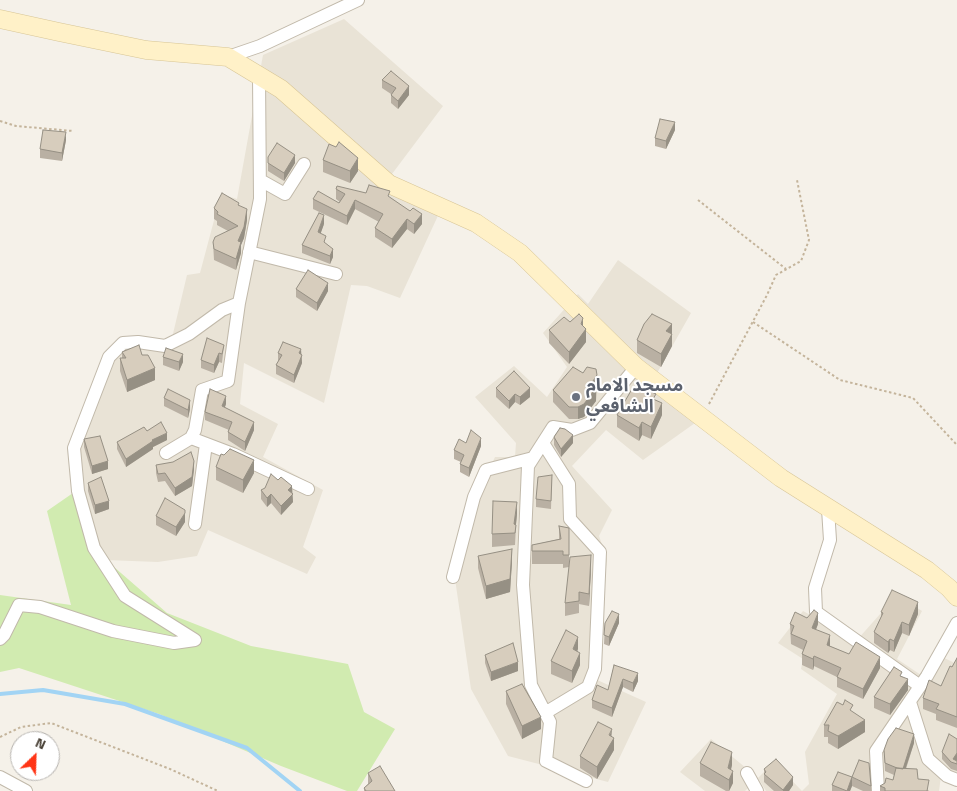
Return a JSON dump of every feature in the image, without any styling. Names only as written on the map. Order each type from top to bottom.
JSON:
[{"type":"street","points":[[0,19],[146,50],[228,57],[260,46],[358,0]]},
{"type":"street","points":[[228,57],[281,89],[389,184],[476,223],[520,253],[636,367],[781,478],[927,570],[957,597]]},
{"type":"street","points":[[166,453],[191,438],[195,430],[202,390],[228,381],[239,303],[260,199],[259,76]]},
{"type":"street","points":[[260,180],[285,194],[304,164]]},
{"type":"street","points":[[250,252],[336,274]]},
{"type":"street","points":[[0,639],[4,635],[19,605],[40,606],[113,631],[174,643],[195,640],[125,596],[94,548],[78,492],[74,448],[109,357],[123,343],[138,342],[165,346],[189,334],[222,310],[239,303]]},
{"type":"street","points":[[586,781],[546,761],[550,722],[531,685],[523,585],[528,466],[553,427],[572,430],[590,423],[636,367]]},
{"type":"street","points":[[191,438],[233,454],[308,489]]},
{"type":"street","points":[[543,443],[569,484],[570,519],[600,552],[595,668],[588,687],[545,713]]},
{"type":"street","points":[[195,524],[206,444]]},
{"type":"street","points":[[453,577],[474,497],[486,470],[533,458]]},
{"type":"street","points":[[828,509],[830,540],[815,588],[816,612],[920,686]]},
{"type":"street","points":[[878,791],[876,751],[910,702],[957,623]]},
{"type":"street","points":[[910,702],[928,760],[947,776],[957,780]]},
{"type":"street","points":[[748,773],[757,791]]},
{"type":"street","points":[[0,777],[26,791]]},
{"type":"path","points":[[0,121],[16,126],[73,131]]},
{"type":"path","points":[[702,417],[776,275],[801,261],[809,240],[797,180]]},
{"type":"path","points":[[698,200],[786,269]]},
{"type":"path","points":[[753,322],[840,380],[913,398],[957,445]]},
{"type":"path","points":[[0,737],[21,727],[51,723],[170,769],[218,791]]},
{"type":"shaded area","points":[[344,19],[443,106],[389,178],[442,207],[400,298],[367,286],[351,285],[324,403],[244,363],[240,404],[278,424],[263,457],[323,490],[303,547],[316,557],[307,574],[208,530],[197,556],[158,562],[106,560],[73,493],[72,461],[114,353],[171,342],[187,275],[200,273],[221,194],[237,199],[263,55]]},
{"type":"shaded area","points":[[618,260],[691,313],[652,382],[695,423],[643,460],[606,430],[572,466],[612,510],[599,536],[607,559],[595,679],[646,702],[608,782],[508,756],[471,689],[454,572],[464,523],[495,457],[515,457],[516,443],[475,397],[514,366],[547,397],[567,367],[543,333],[578,294],[588,304]]},
{"type":"shaded area","points":[[897,595],[922,611],[897,659],[930,681],[942,657],[957,664],[957,786],[941,776],[939,791],[802,791],[809,784],[805,752],[837,694],[801,669],[803,659],[778,643],[803,611],[857,640]]},
{"type":"shaded area","points":[[711,739],[758,778],[745,791],[705,791],[680,772]]},
{"type":"shaded area","points":[[774,762],[802,791],[766,791],[758,778]]},
{"type":"green space","points":[[73,493],[106,560],[167,613],[251,646],[348,664],[364,712],[395,729],[357,791],[347,791],[281,766],[159,714],[19,668],[0,672],[0,595],[71,605],[47,511]]},
{"type":"building","points":[[391,71],[409,86],[398,101],[391,95],[396,88],[382,80]]},
{"type":"building","points":[[660,119],[675,122],[666,141],[655,138]]},
{"type":"building","points":[[43,130],[66,132],[62,153],[40,149]]},
{"type":"building","points":[[339,142],[358,158],[350,171],[323,160],[329,144],[336,147]]},
{"type":"building","points":[[277,143],[295,155],[284,173],[268,163],[268,157]]},
{"type":"building","points":[[369,185],[390,191],[388,196],[410,211],[413,208],[422,214],[414,224],[407,219],[392,239],[375,228],[383,214],[355,200],[347,216],[313,199],[318,191],[339,203],[345,194],[336,189],[337,186],[366,193]]},
{"type":"building","points":[[222,193],[247,209],[244,227],[238,241],[241,242],[236,259],[214,249],[213,242],[215,237],[238,226],[217,214],[218,212],[214,208]]},
{"type":"building","points":[[319,213],[324,215],[318,232],[326,236],[324,242],[333,249],[330,256],[302,245]]},
{"type":"building","points":[[308,270],[328,283],[317,303],[296,289]]},
{"type":"building","points":[[579,314],[583,318],[581,324],[586,329],[569,352],[549,330],[564,317],[570,322]]},
{"type":"building","points":[[652,314],[672,324],[666,331],[672,334],[661,354],[637,340],[644,324]]},
{"type":"building","points":[[207,338],[224,345],[222,354],[219,353],[214,365],[201,360]]},
{"type":"building","points":[[283,342],[301,349],[299,353],[302,355],[294,375],[276,365],[282,355],[278,353]]},
{"type":"building","points":[[139,345],[142,355],[148,355],[155,368],[127,380],[120,358],[126,358],[122,352]]},
{"type":"building","points":[[166,348],[183,354],[179,362],[163,357]]},
{"type":"building","points":[[573,367],[583,373],[587,367],[596,369],[597,375],[593,381],[596,388],[584,404],[578,407],[569,407],[553,390]]},
{"type":"building","points":[[514,371],[530,388],[520,397],[515,394],[509,401],[496,388]]},
{"type":"building","points":[[643,388],[656,394],[653,399],[662,403],[651,427],[642,422],[639,428],[617,415],[632,389],[641,392]]},
{"type":"building","points":[[168,389],[190,400],[188,410],[164,398]]},
{"type":"building","points":[[210,389],[226,396],[222,406],[254,422],[245,442],[228,432],[232,422],[205,412]]},
{"type":"building","points":[[161,422],[167,433],[152,440],[126,459],[117,442],[144,427],[147,431]]},
{"type":"building","points":[[560,428],[573,435],[561,449],[554,437]]},
{"type":"building","points":[[471,430],[481,438],[469,468],[460,464],[464,455],[454,450],[459,439],[466,443]]},
{"type":"building","points":[[100,436],[108,461],[92,466],[84,439]]},
{"type":"building","points":[[230,449],[254,460],[243,480],[216,467],[221,454],[224,455]]},
{"type":"building","points":[[191,452],[194,461],[192,477],[175,488],[165,473],[158,474],[156,465],[173,462]]},
{"type":"building","points":[[271,474],[278,480],[281,477],[292,486],[288,490],[293,494],[281,506],[271,494],[267,498],[261,490],[265,488]]},
{"type":"building","points":[[552,475],[551,501],[536,499],[538,477]]},
{"type":"building","points":[[101,477],[109,501],[95,505],[88,483]]},
{"type":"building","points":[[165,498],[185,510],[176,527],[156,516]]},
{"type":"building","points":[[493,501],[517,502],[514,524],[516,525],[515,533],[492,534]]},
{"type":"building","points":[[559,526],[569,528],[569,555],[563,555],[563,551],[532,551],[532,545],[561,539]]},
{"type":"building","points":[[512,549],[510,579],[486,586],[478,556]]},
{"type":"building","points":[[591,555],[589,594],[579,592],[579,601],[565,603],[570,557]]},
{"type":"building","points":[[892,590],[918,602],[909,625],[902,622],[894,641],[890,639],[888,642],[874,632]]},
{"type":"building","points":[[814,610],[818,613],[812,628],[830,635],[827,645],[849,654],[856,642],[880,657],[863,689],[837,677],[841,668],[814,656],[813,659],[802,654],[807,641],[791,634],[794,626],[790,624],[795,612],[807,618]]},
{"type":"building","points":[[612,611],[619,614],[609,637],[604,635],[605,623]]},
{"type":"building","points":[[566,630],[578,637],[573,649],[580,653],[572,671],[551,661]]},
{"type":"building","points":[[513,643],[518,662],[491,672],[485,655]]},
{"type":"building","points":[[957,658],[957,717],[936,709],[939,704],[923,698],[929,680],[941,686],[950,666],[952,667]]},
{"type":"building","points":[[614,665],[638,673],[633,683],[623,679],[612,708],[592,700],[597,685],[608,690]]},
{"type":"building","points":[[894,667],[902,672],[900,676],[908,679],[890,704],[874,697]]},
{"type":"building","points":[[522,684],[541,717],[522,726],[506,691]]},
{"type":"building","points":[[845,700],[853,705],[850,710],[865,720],[838,736],[828,731],[829,725],[824,725],[837,702],[843,705]]},
{"type":"building","points":[[598,722],[612,729],[609,735],[614,738],[597,767],[580,756]]},
{"type":"building","points":[[896,728],[914,734],[903,769],[885,763],[884,750],[888,739]]},
{"type":"building","points":[[949,734],[957,739],[957,753],[953,759],[957,761],[957,764],[951,762],[942,752]]},
{"type":"building","points":[[711,742],[732,752],[728,768],[733,771],[729,780],[700,763]]},
{"type":"building","points":[[776,759],[793,777],[783,790],[764,774],[766,772],[764,769]]},
{"type":"building","points":[[859,760],[869,763],[871,786],[852,777]]},
{"type":"building","points":[[380,766],[395,791],[366,791],[364,788],[372,781],[368,773]]},
{"type":"building","points":[[896,768],[917,769],[918,779],[929,780],[927,791],[885,791],[885,788],[880,786],[885,783],[886,778],[893,780]]},
{"type":"building","points":[[838,772],[852,777],[847,791],[832,785]]},
{"type":"waterway","points":[[0,694],[43,690],[125,704],[247,748],[300,791]]},
{"type":"place","name":"مسجد الامام الشافعي","points":[[576,397]]}]
